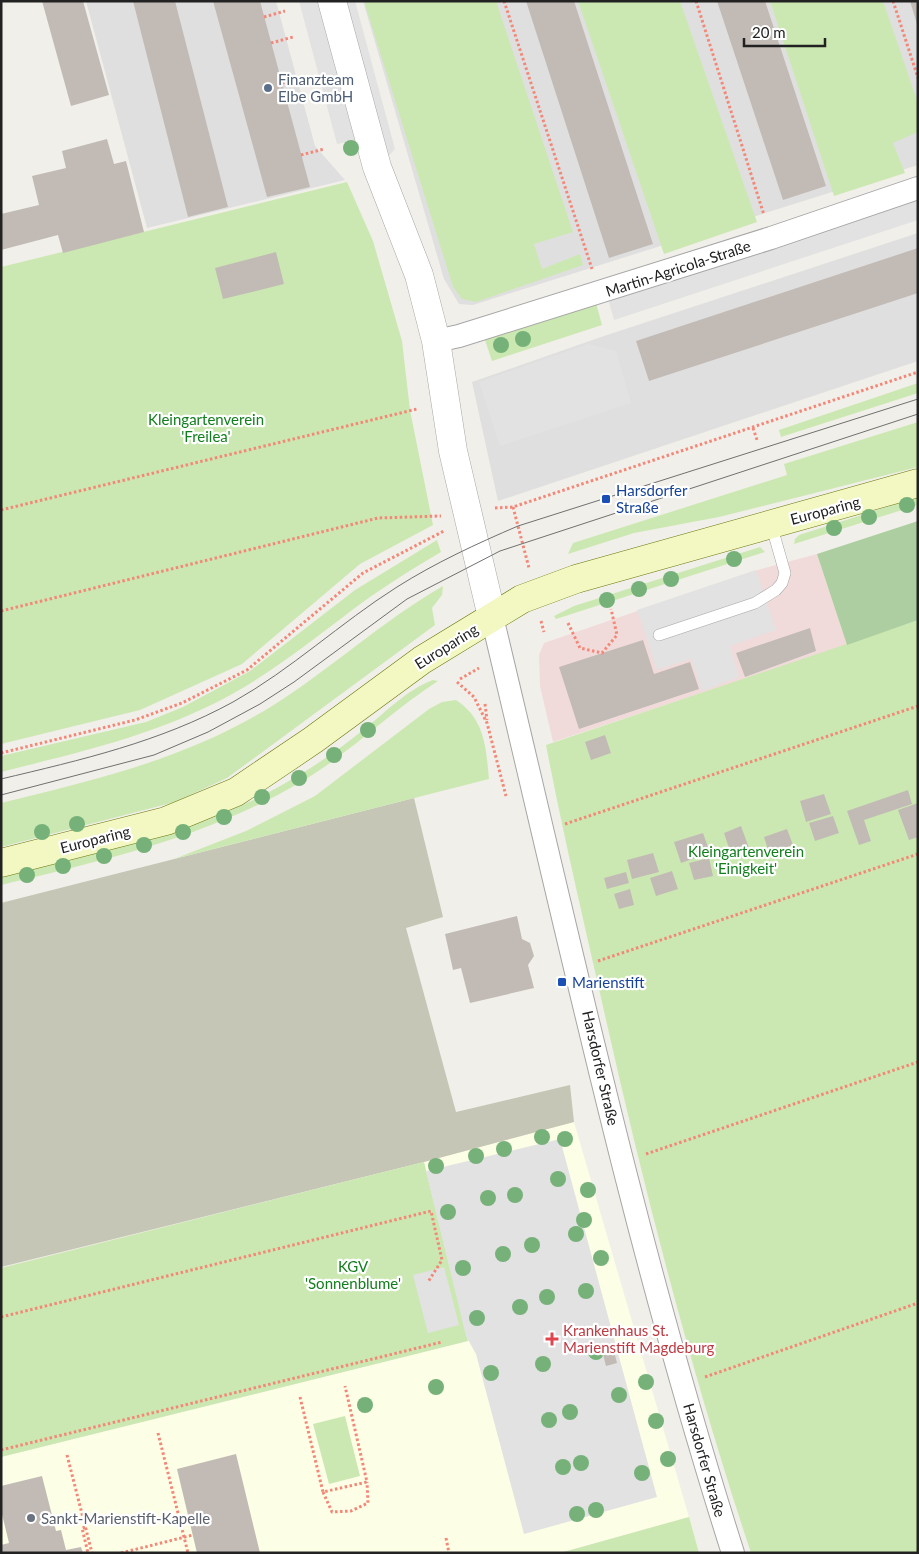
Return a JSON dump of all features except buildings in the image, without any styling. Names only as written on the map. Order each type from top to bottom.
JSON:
[{"type":"main road","name":"Europaring","points":[[1,863],[166,821],[236,792],[297,752],[415,665],[522,599],[543,590],[918,483]]},
{"type":"street","name":"Harsdorfer Straße","points":[[332,1],[377,167],[414,258],[436,341],[453,451],[623,1162],[665,1320],[733,1553]]},
{"type":"street","name":"Martin-Agricola-Straße","points":[[436,341],[459,336],[600,293],[918,188]]},
{"type":"lane","points":[[658,635],[756,603],[776,590],[782,583],[785,573],[772,524]]},
{"type":"path","points":[[504,1],[600,293]]},
{"type":"path","points":[[696,1],[771,238]]},
{"type":"path","points":[[892,1],[918,78]]},
{"type":"path","points":[[264,17],[285,11]]},
{"type":"path","points":[[271,43],[293,37]]},
{"type":"path","points":[[282,83],[304,78]]},
{"type":"path","points":[[301,155],[324,149]]},
{"type":"path","points":[[487,511],[513,507],[918,372]]},
{"type":"path","points":[[1,510],[417,409]]},
{"type":"path","points":[[753,428],[757,440]]},
{"type":"path","points":[[1,611],[378,518],[441,516]]},
{"type":"path","points":[[1,753],[135,720],[182,703],[246,670],[363,573],[448,529]]},
{"type":"path","points":[[568,623],[580,648],[602,653],[617,635],[611,609]]},
{"type":"path","points":[[457,682],[474,697],[487,722],[508,801]]},
{"type":"path","points":[[561,825],[918,706]]},
{"type":"path","points":[[593,962],[918,854]]},
{"type":"path","points":[[637,1157],[918,1062]]},
{"type":"path","points":[[1,1317],[431,1212],[442,1260],[428,1282]]},
{"type":"path","points":[[697,1380],[918,1303]]},
{"type":"path","points":[[1,1450],[442,1342]]},
{"type":"path","points":[[300,1398],[323,1492],[332,1512],[352,1511],[368,1503],[367,1482],[345,1386]]},
{"type":"path","points":[[158,1432],[188,1553]]},
{"type":"path","points":[[67,1455],[90,1553]]},
{"type":"path","points":[[323,1492],[367,1482]]},
{"type":"path","points":[[121,1553],[193,1535]]},
{"type":"path","points":[[446,1538],[449,1553]]},
{"type":"shaded area","points":[[86,1],[276,1],[315,146],[345,180],[147,228]]},
{"type":"shaded area","points":[[299,1],[318,1],[357,140],[337,144]]},
{"type":"shaded area","points":[[345,1],[355,1],[395,149],[387,158]]},
{"type":"shaded area","points":[[363,1],[918,1],[918,165],[473,305],[459,304],[444,279]]},
{"type":"shaded area","points":[[918,196],[918,220],[614,320],[608,299]]},
{"type":"shaded area","points":[[918,233],[918,361],[498,501],[472,382],[604,336]]},
{"type":"shaded area","points":[[588,344],[616,351],[631,403],[500,446],[479,382]]},
{"type":"shaded area","points":[[817,554],[847,645],[553,742],[540,686],[539,655],[544,643],[754,571]]},
{"type":"shaded area","points":[[756,570],[776,630],[730,646],[739,677],[702,691],[691,659],[657,670],[637,610]]},
{"type":"shaded area","points":[[414,798],[443,917],[406,928],[456,1112],[570,1085],[574,1122],[424,1162],[1,1267],[1,903]]},
{"type":"shaded area","name":"Krankenhaus St. Marienstift Magdeburg","points":[[574,1122],[689,1517],[560,1553],[1,1553],[1,1457],[468,1341],[424,1162]]},
{"type":"shaded area","points":[[560,1139],[657,1497],[524,1534],[476,1354],[466,1336],[426,1171]]},
{"type":"shaded area","points":[[444,1267],[459,1325],[428,1333],[413,1275]]},
{"type":"green space","points":[[364,1],[496,1],[573,232],[534,244],[542,269],[580,254],[583,265],[476,302],[462,299],[453,287]]},
{"type":"green space","points":[[578,1],[680,1],[757,222],[664,254]]},
{"type":"green space","points":[[770,1],[883,1],[918,103],[918,132],[893,143],[905,173],[834,196]]},
{"type":"green space","name":"Kleingartenverein 'Freilea'","points":[[347,182],[373,241],[402,341],[410,410],[433,525],[360,564],[242,664],[140,710],[1,744],[1,267]]},
{"type":"green space","points":[[596,303],[602,325],[492,361],[485,340]]},
{"type":"green space","points":[[918,383],[918,393],[781,437],[779,430]]},
{"type":"green space","points":[[918,422],[918,467],[719,517],[634,533],[568,554],[573,543],[787,475],[784,464]]},
{"type":"green space","points":[[918,497],[918,505],[794,544],[795,539],[799,535]]},
{"type":"green space","points":[[918,521],[918,620],[847,645],[817,554]]},
{"type":"green space","points":[[437,540],[441,552],[370,597],[275,668],[213,704],[184,718],[124,739],[1,772],[1,756],[146,722],[183,707],[250,671],[355,590]]},
{"type":"green space","points":[[760,547],[765,552],[556,619],[554,616],[574,606]]},
{"type":"green space","points":[[443,586],[442,595],[432,608],[435,625],[227,778],[175,802],[1,847],[1,803],[107,776],[141,765],[174,754],[240,724],[294,692],[399,614]]},
{"type":"green space","name":"Kleingartenverein 'Einigkeit'","points":[[918,620],[918,1553],[751,1553],[689,1352],[653,1216],[604,1011],[546,745]]},
{"type":"green space","points":[[433,680],[438,681],[319,771],[265,801],[229,818],[155,845],[1,885],[1,876],[152,838],[225,813],[260,797],[321,761],[355,737],[405,696]]},
{"type":"green space","points":[[456,700],[466,708],[478,725],[485,745],[489,779],[174,859],[246,831],[315,796],[429,709],[442,702]]},
{"type":"green space","name":"KGV 'Sonnenblume'","points":[[424,1162],[468,1341],[1,1457],[1,1268]]},
{"type":"green space","points":[[345,1416],[360,1476],[329,1484],[313,1424]]},
{"type":"green space","points":[[689,1517],[699,1553],[560,1553]]},
{"type":"tram line","points":[[1,779],[61,765],[120,748],[149,739],[205,716],[233,702],[276,675],[376,601],[411,578],[456,554],[518,526],[918,399]]},
{"type":"tram line","points":[[1,795],[154,755],[208,732],[260,704],[294,682],[407,599],[500,551],[918,414]]},
{"type":"place","name":"Finanzteam Elbe GmbH","points":[[268,88]]},
{"type":"place","name":"Harsdorfer Straße","points":[[606,499]]},
{"type":"place","name":"Marienstift","points":[[562,982]]},
{"type":"place","name":"Krankenhaus St. Marienstift Magdeburg","points":[[552,1339]]},
{"type":"place","name":"Sankt-Marienstift-Kapelle","points":[[31,1518]]}]
